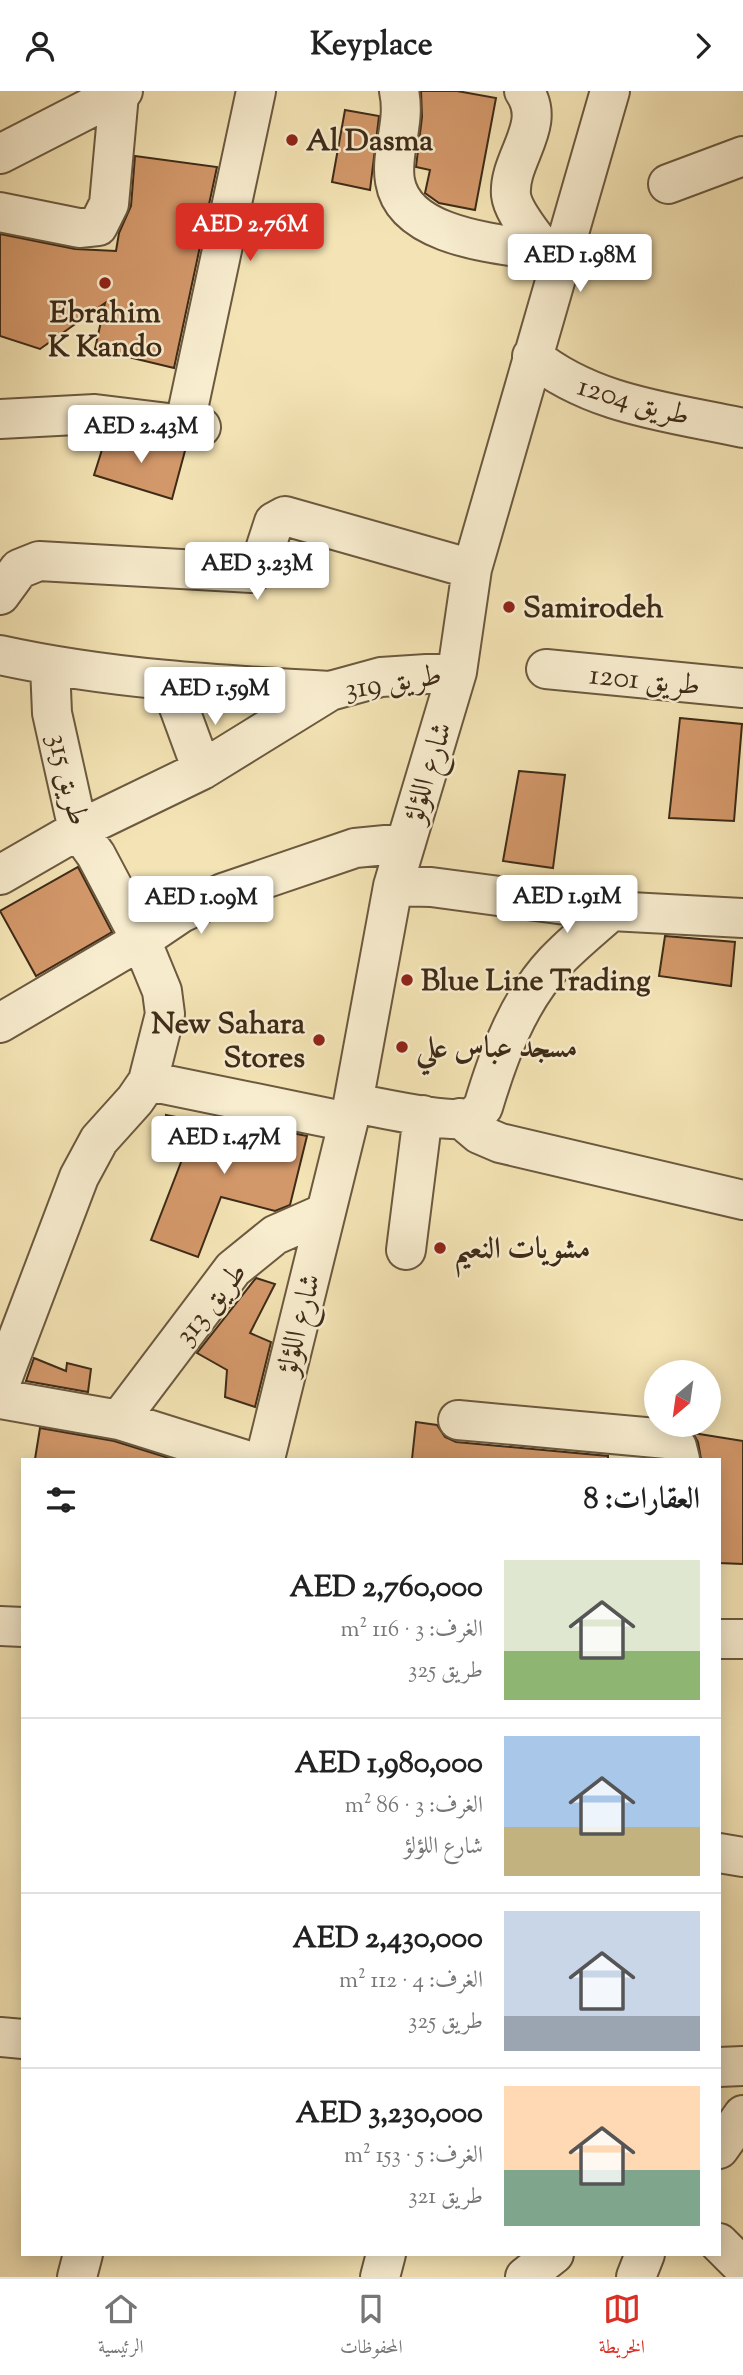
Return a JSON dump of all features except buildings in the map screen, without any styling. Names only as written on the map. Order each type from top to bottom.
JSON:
[{"type":"street","points":[[0,419],[95,414],[193,425],[256,91]]},
{"type":"street","points":[[399,91],[402,104],[395,181],[402,201],[415,218],[442,231],[552,252]]},
{"type":"street","points":[[524,91],[530,100],[532,118],[512,184],[511,197],[552,252]]},
{"type":"street","name":"شارع اللؤلؤ","points":[[265,1458],[350,1112],[393,886],[457,672],[472,569],[532,356],[552,252],[610,91]]},
{"type":"street","points":[[0,194],[13,148],[121,92]]},
{"type":"street","points":[[0,212],[79,228],[98,226],[109,204],[121,92]]},
{"type":"street","points":[[668,184],[743,156]]},
{"type":"street","name":"طريق 1204","points":[[532,356],[567,382],[612,400],[743,428]]},
{"type":"street","points":[[0,595],[19,569],[38,561],[252,573],[259,568],[274,522],[285,516],[472,569]]},
{"type":"street","name":"طريق 319","points":[[0,655],[50,666],[170,683],[330,691]]},
{"type":"street","name":"طريق 315","points":[[0,1385],[79,1177],[99,1140],[135,1100],[148,1081],[165,1014],[165,1001],[141,940],[96,855],[78,830],[52,713],[50,666]]},
{"type":"street","name":"طريق 1201","points":[[546,669],[743,688]]},
{"type":"street","name":"طريق 319","points":[[0,875],[78,830],[202,770],[330,691],[381,677],[457,672]]},
{"type":"street","points":[[170,683],[202,770]]},
{"type":"street","points":[[0,1023],[141,940],[181,913],[223,893],[355,848],[405,843]]},
{"type":"street","points":[[393,886],[431,887],[611,912],[743,918]]},
{"type":"street","points":[[148,1081],[350,1112],[469,1118],[483,1107],[512,1027],[553,964],[611,912]]},
{"type":"street","points":[[442,1116],[500,1143],[743,1200]]},
{"type":"street","points":[[406,1250],[442,1116]]},
{"type":"street","name":"طريق 313","points":[[119,1420],[233,1269],[275,1235],[325,1213]]},
{"type":"street","points":[[0,1399],[119,1420],[240,1458]]},
{"type":"street","points":[[458,1420],[667,1440],[677,1447],[680,1458]]},
{"type":"street","points":[[0,1626],[21,1627]]},
{"type":"street","points":[[721,1639],[743,1639]]},
{"type":"street","points":[[721,1853],[743,1857]]},
{"type":"street","points":[[0,2037],[21,2039]]},
{"type":"street","points":[[721,2067],[743,2066]]},
{"type":"street","points":[[721,2146],[743,2115]]},
{"type":"street","points":[[721,2245],[743,2267]]},
{"type":"street","points":[[77,2277],[82,2256]]},
{"type":"street","points":[[380,2277],[385,2256]]},
{"type":"street","points":[[525,2277],[551,2256]]},
{"type":"street","points":[[635,2277],[644,2256]]},
{"type":"place","name":"Al Dasma","points":[[292,140]]},
{"type":"place","name":"Ebrahim K Kando","points":[[105,283]]},
{"type":"place","name":"Samirodeh","points":[[509,607]]},
{"type":"place","name":"Blue Line Trading","points":[[407,980]]},
{"type":"place","name":"New Sahara Stores","points":[[319,1040]]},
{"type":"place","name":"مسجد عباس علي","points":[[402,1047]]},
{"type":"place","name":"مشويات النعيم","points":[[440,1248]]}]
